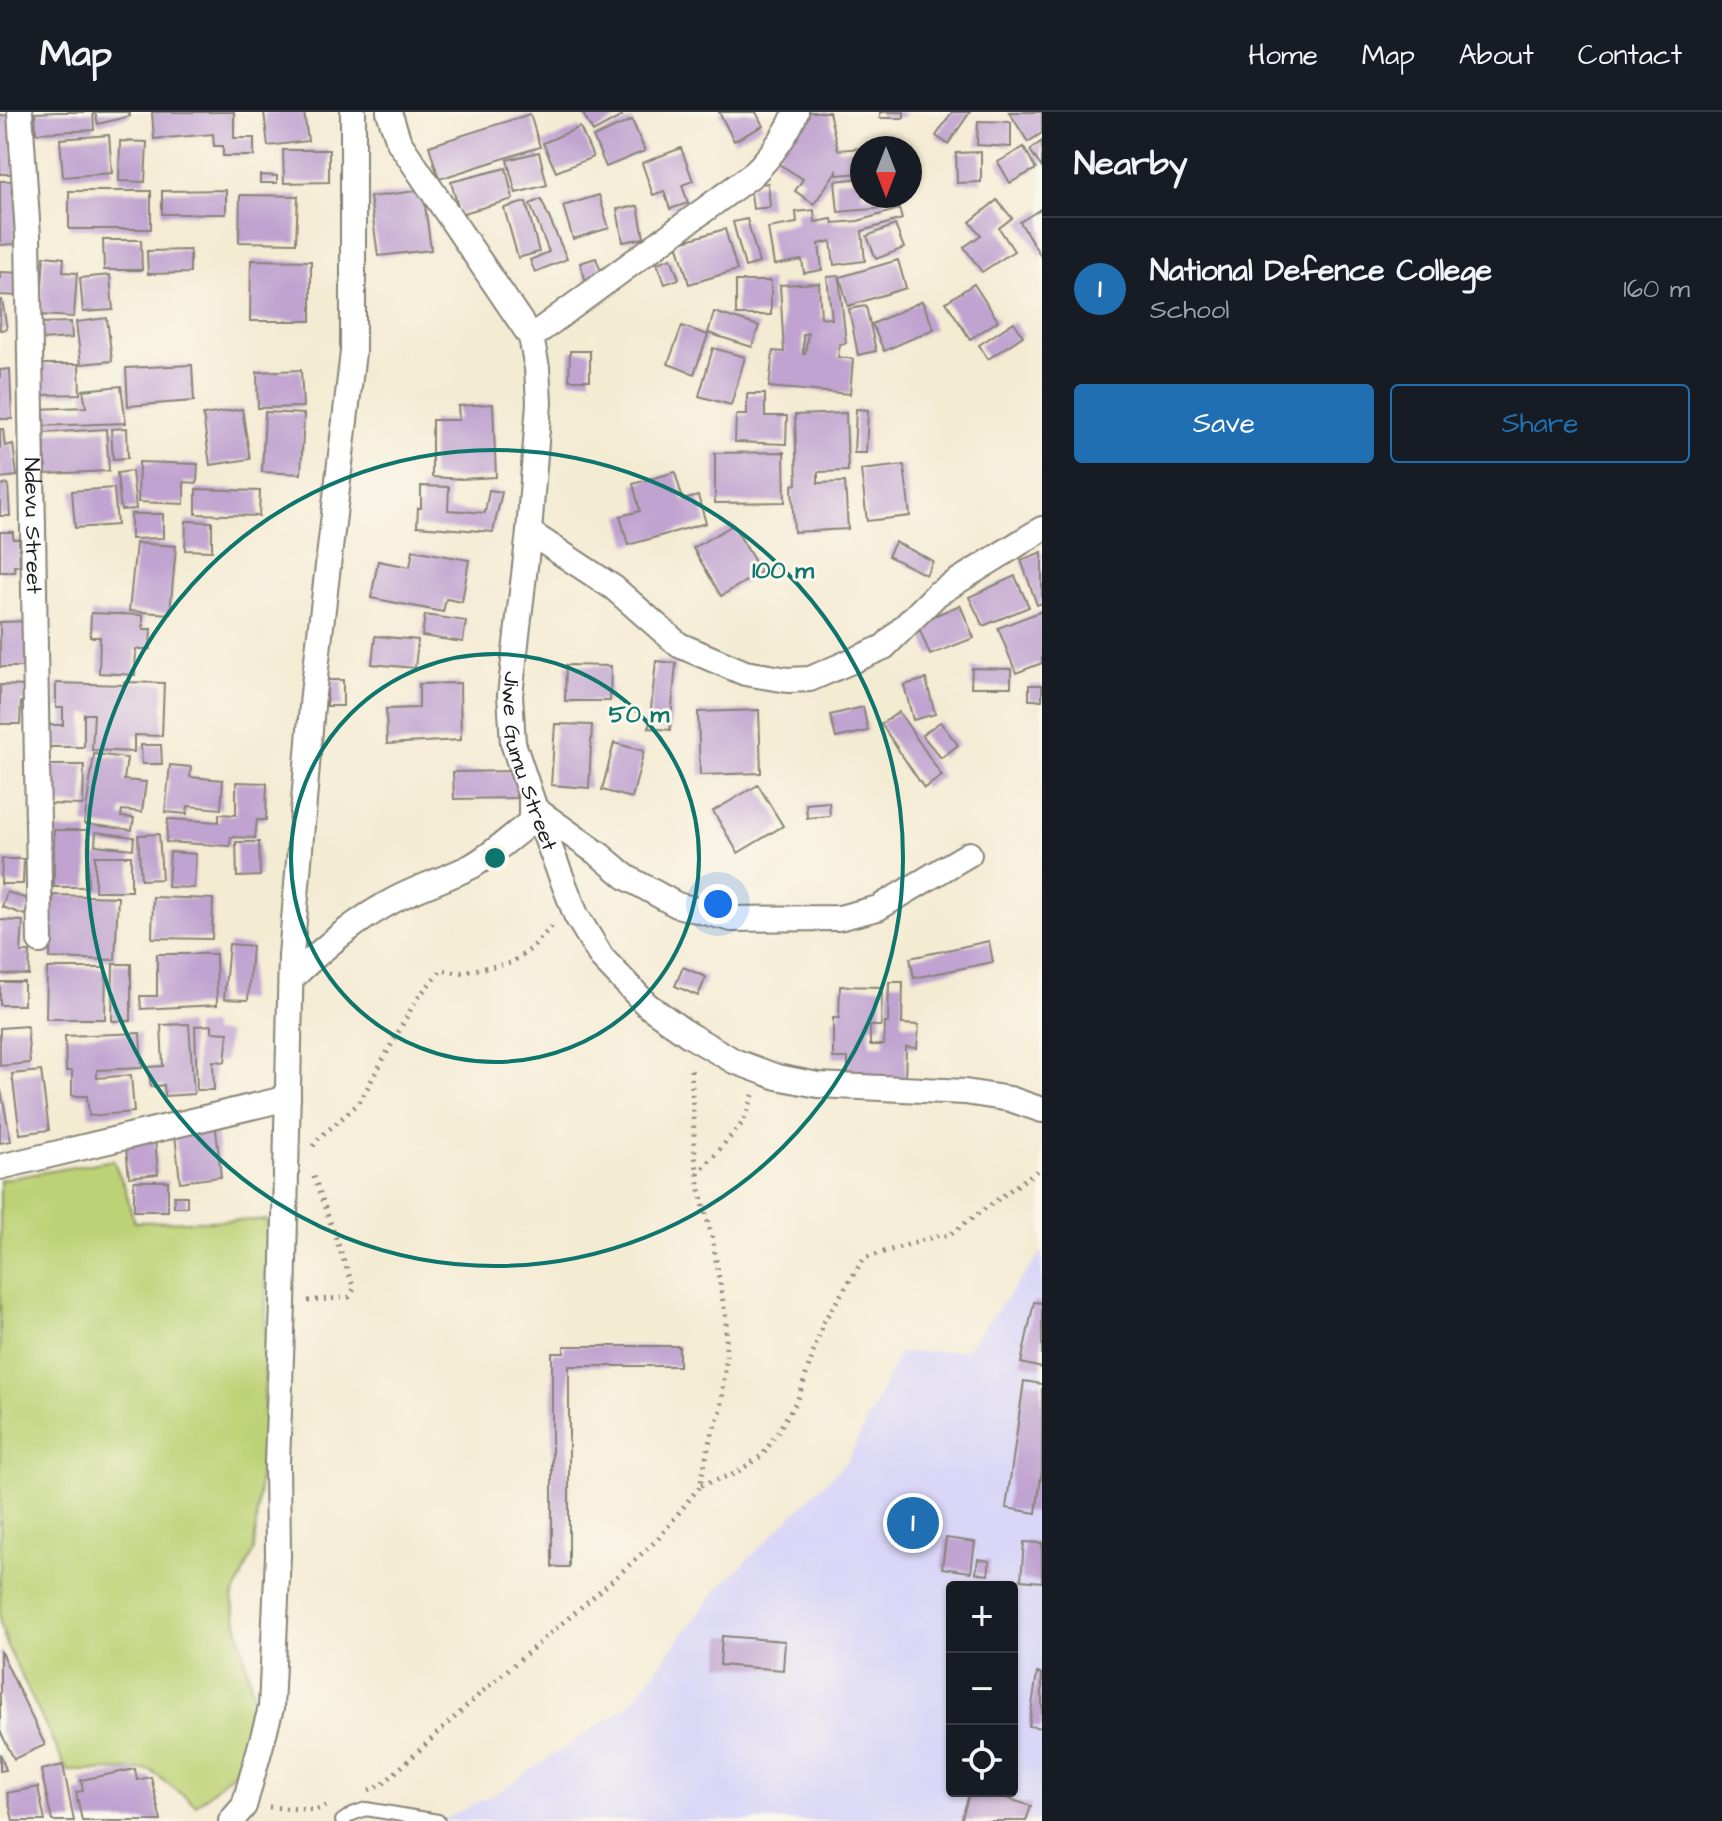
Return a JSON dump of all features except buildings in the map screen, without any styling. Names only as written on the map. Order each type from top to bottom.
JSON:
[{"type":"street","name":"Ndevu Street","points":[[20,112],[28,236],[40,941]]},
{"type":"street","points":[[238,1813],[271,1708],[278,1555],[277,1463],[291,956],[313,694],[353,352],[353,112]]},
{"type":"street","name":"Jiwe Gumu Street","points":[[389,112],[399,142],[531,337],[539,403],[529,532],[510,695],[513,743],[576,915],[602,958],[647,1005],[689,1035],[734,1061],[777,1077],[818,1085],[965,1092],[1010,1099],[1042,1110]]},
{"type":"street","points":[[531,337],[752,175],[775,152],[796,112]]},
{"type":"street","points":[[529,532],[614,588],[679,645],[745,673],[788,680],[810,679],[884,647],[937,594],[1042,529]]},
{"type":"street","points":[[291,979],[351,926],[400,897],[474,864],[497,848],[531,822],[533,803]]},
{"type":"street","points":[[533,803],[626,877],[677,905],[732,919],[839,918],[878,908],[969,854]]},
{"type":"street","points":[[0,1167],[288,1098]]},
{"type":"lane","points":[[342,1821],[366,1809],[438,1821]]},
{"type":"path","points":[[307,1155],[317,1140],[359,1103],[416,1000],[441,970],[458,973],[511,963],[531,949],[557,921],[576,915]]},
{"type":"path","points":[[356,1795],[382,1785],[483,1691],[615,1578],[658,1539],[700,1486],[710,1440],[721,1410],[726,1319],[698,1175],[689,1035]]},
{"type":"path","points":[[698,1175],[744,1121],[761,1071]]},
{"type":"path","points":[[700,1486],[734,1474],[763,1455],[798,1399],[824,1321],[864,1258],[937,1236],[948,1236],[1042,1167]]},
{"type":"path","points":[[283,1304],[349,1297],[354,1289],[311,1168]]},
{"type":"path","points":[[238,1813],[315,1810],[342,1800]]},
{"type":"shaded area","points":[[1042,1252],[1042,1821],[441,1821],[498,1792],[629,1705],[716,1591],[848,1460],[899,1353],[966,1350]]},
{"type":"green space","points":[[113,1160],[134,1222],[267,1220],[264,1423],[254,1551],[232,1598],[254,1700],[235,1771],[196,1805],[150,1770],[67,1771],[8,1648],[0,1623],[0,1180]]},
{"type":"place","name":"National Defence College","points":[[913,1523]]}]
